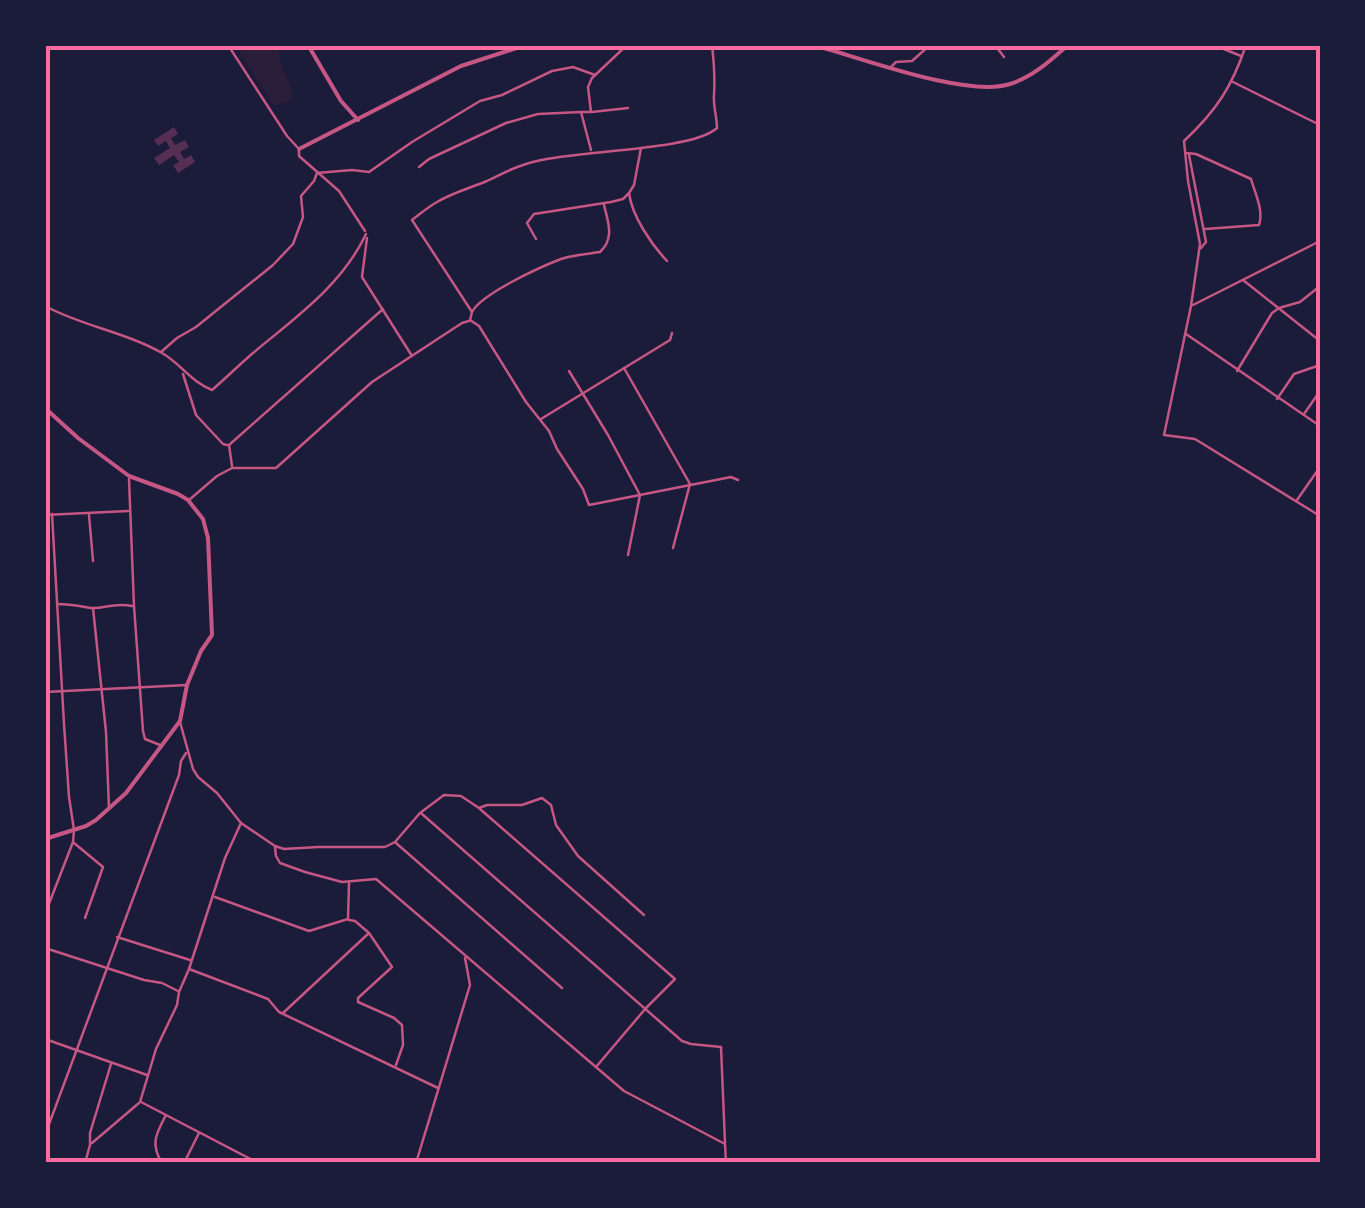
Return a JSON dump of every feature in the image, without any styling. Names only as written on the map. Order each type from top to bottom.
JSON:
[{"type":"street","points":[[228,45],[287,136],[299,148],[300,156],[339,191],[366,234],[362,276],[412,356]]},
{"type":"street","points":[[308,45],[341,101],[358,120]]},
{"type":"street","points":[[299,148],[461,66],[526,45]]},
{"type":"street","points":[[591,112],[588,87],[595,75],[627,45]]},
{"type":"street","points":[[472,312],[412,220],[436,202],[536,160],[682,142],[710,134],[717,128],[712,45]]},
{"type":"street","points":[[814,45],[965,86],[1007,85],[1029,76],[1068,45]]},
{"type":"street","points":[[891,67],[896,62],[912,61],[930,45]]},
{"type":"street","points":[[995,45],[1004,57]]},
{"type":"street","points":[[1214,45],[1242,56]]},
{"type":"street","points":[[1199,250],[1206,243],[1184,141],[1220,103],[1246,45]]},
{"type":"street","points":[[317,173],[369,172],[480,101],[552,71],[573,68],[595,75]]},
{"type":"street","points":[[1232,82],[1320,125]]},
{"type":"street","points":[[419,167],[506,123],[538,114],[628,108]]},
{"type":"street","points":[[581,112],[592,151]]},
{"type":"street","points":[[536,239],[526,223],[534,214],[624,199],[634,185],[641,147]]},
{"type":"street","points":[[1187,153],[1251,178],[1262,217],[1254,227],[1204,229]]},
{"type":"street","points":[[1187,153],[1200,244],[1164,435],[1196,440],[1320,516]]},
{"type":"street","points":[[161,352],[196,328],[294,244],[303,217],[300,196],[317,173]]},
{"type":"street","points":[[629,193],[652,241],[667,261]]},
{"type":"street","points":[[470,320],[480,300],[540,268],[565,258],[600,252],[609,241],[610,231],[604,203]]},
{"type":"street","points":[[45,306],[161,352],[192,380],[212,390],[334,283],[359,252],[366,234]]},
{"type":"street","points":[[1191,306],[1319,243]]},
{"type":"street","points":[[1243,280],[1320,341]]},
{"type":"street","points":[[1238,370],[1272,313],[1300,302],[1320,286]]},
{"type":"street","points":[[229,445],[382,310]]},
{"type":"street","points":[[188,500],[232,468],[276,468],[372,382],[470,320]]},
{"type":"street","points":[[470,320],[478,326],[541,420],[583,489],[589,506],[690,484],[731,477],[738,480]]},
{"type":"street","points":[[541,420],[670,340],[672,333]]},
{"type":"street","points":[[1186,334],[1320,426]]},
{"type":"street","points":[[1278,399],[1294,374],[1320,365]]},
{"type":"street","points":[[624,368],[690,484],[673,548]]},
{"type":"street","points":[[182,370],[196,415],[229,445]]},
{"type":"street","points":[[568,371],[640,495],[628,555]]},
{"type":"street","points":[[1304,416],[1320,391]]},
{"type":"street","points":[[45,408],[129,476],[170,489],[188,500],[203,519],[208,538],[212,635],[187,685],[180,721],[198,778],[217,793],[241,823],[284,849],[385,847],[444,795],[461,796],[479,808],[675,979],[596,1068]]},
{"type":"street","points":[[229,445],[232,468]]},
{"type":"street","points":[[1296,501],[1320,467]]},
{"type":"street","points":[[129,476],[145,740],[161,745]]},
{"type":"street","points":[[45,515],[129,511]]},
{"type":"street","points":[[88,513],[93,561]]},
{"type":"street","points":[[45,914],[74,830],[52,514]]},
{"type":"street","points":[[57,604],[93,608],[116,603],[134,606]]},
{"type":"street","points":[[93,608],[106,732],[109,810]]},
{"type":"street","points":[[45,692],[187,685]]},
{"type":"street","points":[[45,839],[74,830],[109,810],[180,721]]},
{"type":"street","points":[[45,1136],[188,749]]},
{"type":"street","points":[[479,808],[547,800],[556,825],[578,856],[644,915]]},
{"type":"street","points":[[420,813],[682,1041],[722,1047],[726,1163]]},
{"type":"street","points":[[90,1144],[140,1102],[156,1049],[178,1004],[225,858],[241,823]]},
{"type":"street","points":[[73,842],[103,866],[85,918]]},
{"type":"street","points":[[395,842],[562,988]]},
{"type":"street","points":[[275,846],[278,860],[285,866],[327,880],[376,879],[624,1091],[725,1144]]},
{"type":"street","points":[[348,919],[350,880]]},
{"type":"street","points":[[214,896],[309,931],[348,919],[368,933],[392,967],[358,1002],[402,1025],[404,1045],[396,1066]]},
{"type":"street","points":[[283,1014],[368,933]]},
{"type":"street","points":[[117,937],[191,960]]},
{"type":"street","points":[[45,948],[162,983],[179,992]]},
{"type":"street","points":[[416,1163],[470,985],[464,955]]},
{"type":"street","points":[[189,969],[268,999],[283,1014],[438,1088]]},
{"type":"street","points":[[45,1038],[148,1075]]},
{"type":"street","points":[[85,1163],[88,1139],[112,1063]]},
{"type":"street","points":[[140,1102],[258,1163]]},
{"type":"street","points":[[162,1163],[153,1141],[166,1115]]},
{"type":"street","points":[[184,1163],[198,1133]]},
{"type":"shaded area","points":[[235,45],[280,45],[280,61],[293,99],[274,106]]},
{"type":"building","points":[[174,127],[178,134],[171,138],[175,145],[185,140],[189,147],[180,152],[184,159],[191,155],[195,162],[178,173],[173,165],[179,162],[174,155],[159,165],[154,158],[170,148],[166,141],[158,146],[154,140]]}]
